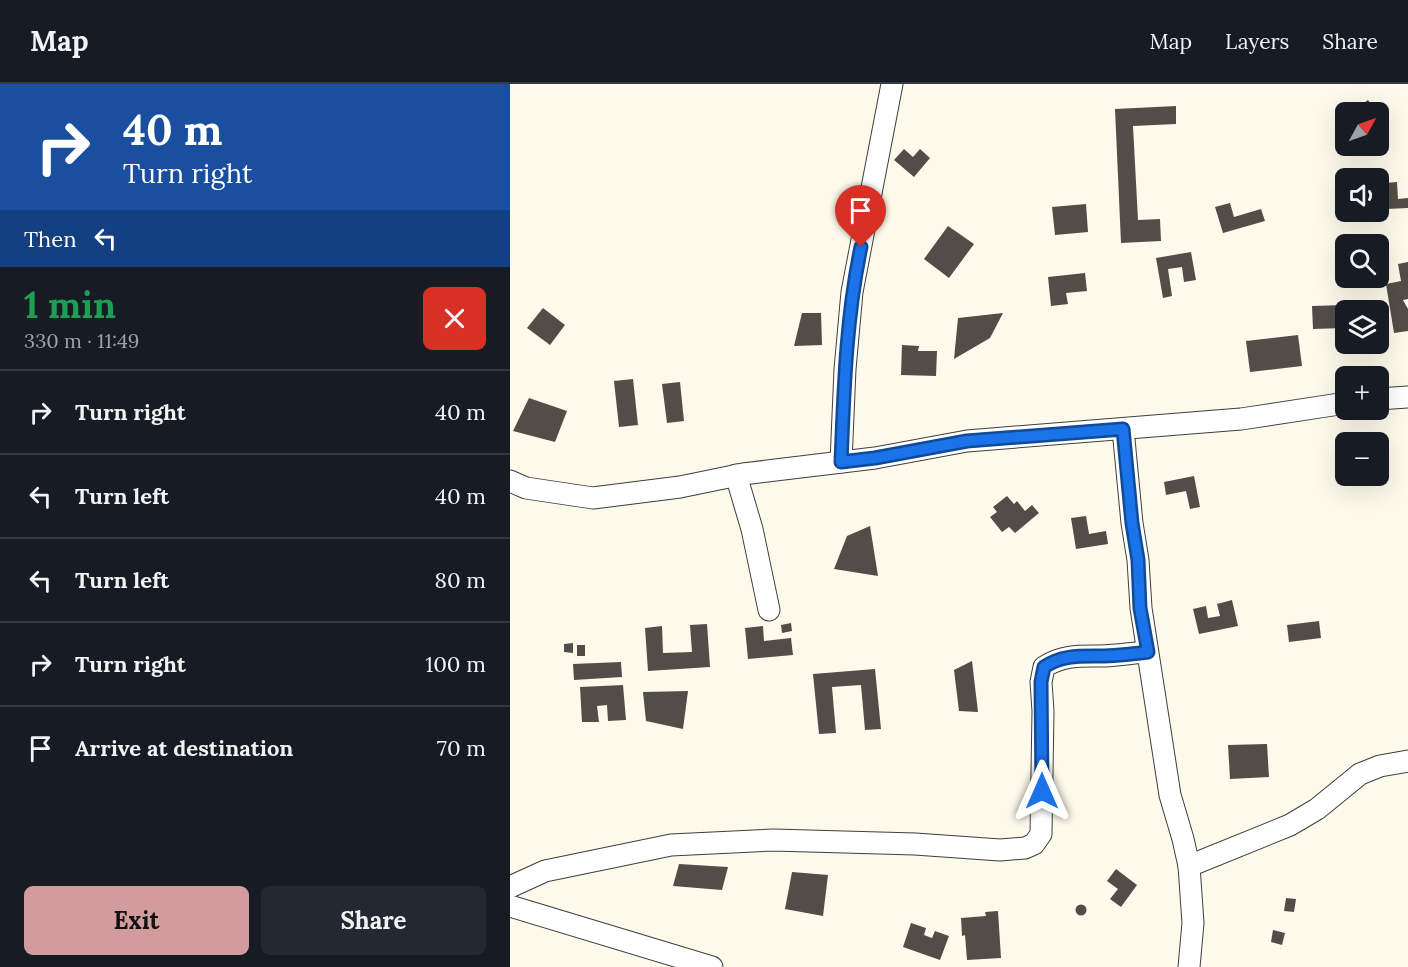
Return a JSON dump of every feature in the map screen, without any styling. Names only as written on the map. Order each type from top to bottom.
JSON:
[{"type":"street","points":[[841,462],[845,369],[852,292],[892,84]]},
{"type":"street","points":[[1389,398],[1408,397]]},
{"type":"street","points":[[510,481],[526,488],[593,498],[680,487],[736,475],[875,458],[967,441],[1240,419],[1335,405]]},
{"type":"street","points":[[1123,429],[1138,560],[1140,608],[1170,795],[1189,866],[1193,923],[1189,967]]},
{"type":"street","points":[[736,475],[752,530],[769,610]]},
{"type":"street","points":[[510,887],[545,871],[671,845],[773,840],[915,844],[1000,850],[1025,848],[1034,844],[1041,834],[1043,722],[1041,682],[1044,667],[1053,661],[1072,655],[1100,656],[1148,652]]},
{"type":"street","points":[[1189,866],[1290,825],[1317,809],[1360,774],[1380,766],[1408,761]]},
{"type":"street","points":[[510,906],[712,967]]},
{"type":"building","points":[[1176,106],[1176,124],[1133,126],[1138,220],[1160,219],[1161,241],[1121,243],[1115,109]]},
{"type":"building","points":[[904,149],[913,157],[920,149],[930,158],[914,177],[894,160]]},
{"type":"building","points":[[1397,182],[1398,199],[1408,198],[1408,208],[1389,209],[1389,183]]},
{"type":"building","points":[[1230,203],[1234,217],[1261,209],[1265,221],[1223,233],[1215,207]]},
{"type":"building","points":[[1086,204],[1088,232],[1055,235],[1052,207]]},
{"type":"building","points":[[948,226],[974,244],[949,278],[924,259]]},
{"type":"building","points":[[1191,252],[1196,280],[1184,282],[1182,267],[1168,269],[1172,296],[1163,298],[1156,258]]},
{"type":"building","points":[[1408,262],[1408,299],[1403,300],[1408,309],[1408,331],[1394,333],[1387,288],[1389,288],[1389,283],[1401,281],[1398,264]]},
{"type":"building","points":[[1085,273],[1087,291],[1066,293],[1068,304],[1051,306],[1048,277]]},
{"type":"building","points":[[1335,305],[1335,328],[1313,329],[1312,306]]},
{"type":"building","points":[[543,308],[565,325],[550,345],[527,328]]},
{"type":"building","points":[[802,313],[821,313],[822,345],[794,346]]},
{"type":"building","points":[[1003,313],[990,338],[954,359],[958,318]]},
{"type":"building","points":[[1298,335],[1302,366],[1250,372],[1246,341]]},
{"type":"building","points":[[902,345],[919,346],[918,351],[937,351],[936,376],[901,375]]},
{"type":"building","points":[[633,379],[638,425],[619,427],[614,381]]},
{"type":"building","points":[[680,382],[684,421],[667,423],[662,384]]},
{"type":"building","points":[[529,398],[567,411],[555,442],[513,431]]},
{"type":"building","points":[[1194,476],[1200,507],[1190,509],[1186,491],[1166,495],[1164,482]]},
{"type":"building","points":[[1007,496],[1014,504],[1017,501],[1025,511],[1032,505],[1039,513],[1015,533],[1009,527],[1002,532],[990,517],[997,512],[993,507]]},
{"type":"building","points":[[1086,516],[1089,534],[1106,531],[1108,544],[1076,549],[1071,518]]},
{"type":"building","points":[[870,526],[878,576],[834,569],[847,536]]},
{"type":"building","points":[[1232,600],[1238,626],[1199,634],[1193,609],[1206,606],[1208,618],[1220,616],[1217,604]]},
{"type":"building","points":[[1319,621],[1321,638],[1289,642],[1287,625]]},
{"type":"building","points":[[791,623],[792,631],[782,633],[781,625]]},
{"type":"building","points":[[707,624],[710,667],[648,671],[645,628],[662,626],[663,653],[692,652],[690,625]]},
{"type":"building","points":[[763,626],[764,641],[791,638],[793,655],[748,659],[745,628]]},
{"type":"building","points":[[573,643],[573,653],[564,652],[564,644]]},
{"type":"building","points":[[577,645],[585,645],[585,656],[577,656]]},
{"type":"building","points":[[972,661],[978,712],[959,711],[954,670]]},
{"type":"building","points":[[621,662],[622,677],[574,680],[573,664]]},
{"type":"building","points":[[875,669],[881,729],[865,730],[861,685],[832,687],[836,733],[819,734],[813,674]]},
{"type":"building","points":[[623,685],[626,720],[608,721],[607,705],[597,706],[599,722],[582,722],[580,687]]},
{"type":"building","points":[[688,691],[683,729],[646,721],[643,692]]},
{"type":"building","points":[[1267,744],[1269,777],[1230,779],[1228,745]]},
{"type":"building","points":[[679,864],[728,867],[722,890],[673,886]]},
{"type":"building","points":[[1116,869],[1137,885],[1121,907],[1110,899],[1118,889],[1107,881]]},
{"type":"building","points":[[792,872],[828,875],[823,916],[785,909]]},
{"type":"building","points":[[1286,898],[1296,899],[1294,912],[1284,911]]},
{"type":"building","points":[[1081,904],[1087,910],[1081,916],[1075,910]]},
{"type":"building","points":[[998,911],[1001,958],[967,960],[961,918],[986,916],[985,912]]},
{"type":"building","points":[[911,923],[926,928],[924,935],[932,938],[935,931],[949,936],[940,960],[903,947]]},
{"type":"building","points":[[1273,930],[1285,933],[1282,945],[1271,942]]},
{"type":"route","points":[[861,247],[852,292],[845,369],[841,462],[967,441],[1123,429],[1138,560],[1140,608],[1148,652],[1100,656],[1072,655],[1053,661],[1044,667],[1041,682],[1042,791]]}]
